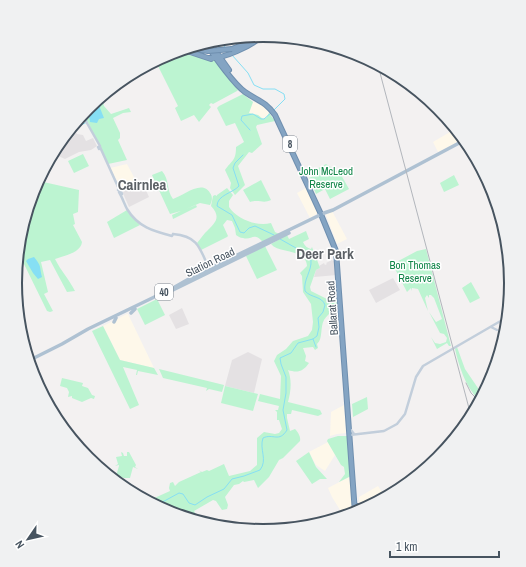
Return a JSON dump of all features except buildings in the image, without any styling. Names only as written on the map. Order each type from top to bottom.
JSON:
[{"type":"highway","points":[[232,49],[248,43]]},
{"type":"highway","points":[[208,49],[232,49],[253,43]]},
{"type":"highway","points":[[193,53],[209,58],[219,59],[242,44]]},
{"type":"highway","name":"Ballarat Road","points":[[213,48],[219,59],[243,90],[260,99],[275,114],[322,214],[338,253],[348,401],[353,434],[356,506]]},
{"type":"highway","name":"Ballarat Road","points":[[208,49],[219,59]]},
{"type":"highway","name":"Ballarat Road","points":[[322,214],[336,251],[339,274]]},
{"type":"highway","name":"Ballarat Road","points":[[355,498],[356,506]]},
{"type":"main road","points":[[85,121],[129,209],[140,222],[154,230],[172,235],[186,236],[196,245],[209,268]]},
{"type":"main road","name":"40","points":[[418,166],[458,143]]},
{"type":"main road","name":"40","points":[[418,166],[458,143]]},
{"type":"main road","name":"Station Road","points":[[113,320],[122,313],[209,268],[268,242],[390,179],[400,177],[418,166]]},
{"type":"main road","name":"Station Road","points":[[34,359],[135,309],[209,268]]},
{"type":"main road","points":[[122,313],[126,308]]},
{"type":"main road","points":[[131,314],[135,309]]},
{"type":"main road","points":[[353,434],[384,431],[393,428],[406,411],[418,374],[423,366],[435,356],[501,321]]},
{"type":"main road","points":[[474,336],[501,321]]},
{"type":"main road","points":[[492,327],[496,329],[498,323]]},
{"type":"shaded area","points":[[253,102],[264,106],[269,113],[266,118],[261,118],[258,115],[249,113]]},
{"type":"shaded area","points":[[76,132],[77,134],[83,135],[86,141],[93,138],[97,146],[91,150],[79,152],[65,159],[59,156]]},
{"type":"shaded area","points":[[450,132],[457,141],[438,152],[433,142]]},
{"type":"shaded area","points":[[127,164],[136,181],[121,188],[110,168]]},
{"type":"shaded area","points":[[142,181],[149,197],[129,207],[122,191]]},
{"type":"shaded area","points":[[306,188],[318,213],[310,218],[297,193]]},
{"type":"shaded area","points":[[332,211],[347,239],[337,244],[326,215]]},
{"type":"shaded area","points":[[332,260],[336,260],[337,275],[314,277],[316,270],[320,268],[319,266],[324,263],[325,265]]},
{"type":"shaded area","points":[[393,278],[400,290],[376,303],[369,290]]},
{"type":"shaded area","points":[[182,308],[189,324],[176,329],[169,315]]},
{"type":"shaded area","points":[[127,314],[154,368],[120,360],[103,326]]},
{"type":"shaded area","points":[[248,352],[262,359],[254,393],[225,386],[232,360]]},
{"type":"shaded area","points":[[344,405],[346,433],[330,436],[331,412]]},
{"type":"shaded area","points":[[328,442],[335,455],[325,471],[316,465],[309,452]]},
{"type":"shaded area","points":[[351,476],[353,507],[340,512],[328,488]]},
{"type":"shaded area","points":[[378,486],[382,492],[359,504],[359,497]]},
{"type":"green space","points":[[188,54],[217,61],[238,90],[213,104],[211,103],[209,105],[211,107],[199,122],[194,115],[181,121],[175,108],[178,106],[158,66]]},
{"type":"green space","points":[[243,94],[253,102],[249,113],[258,115],[263,119],[266,118],[269,113],[275,121],[257,125],[256,127],[262,144],[252,153],[249,152],[238,166],[245,185],[235,195],[230,188],[231,183],[225,170],[234,158],[236,147],[244,142],[235,123],[226,126],[217,108]]},
{"type":"green space","points":[[103,103],[111,114],[129,108],[131,112],[123,113],[113,118],[120,133],[120,138],[118,140],[127,160],[108,164],[87,120]]},
{"type":"green space","points":[[83,154],[89,166],[74,173],[68,161]]},
{"type":"green space","name":"John McLeod Reserve","points":[[326,164],[340,173],[349,189],[330,199],[325,189],[316,194],[309,178],[313,176],[313,171]]},
{"type":"green space","points":[[162,171],[173,199],[197,188],[202,188],[207,189],[211,194],[212,199],[210,205],[200,203],[186,209],[196,205],[197,207],[173,219],[172,215],[181,211],[170,214],[152,175]]},
{"type":"green space","points":[[454,175],[459,185],[444,192],[440,183]]},
{"type":"green space","points":[[261,180],[271,200],[266,202],[250,202],[243,190]]},
{"type":"green space","points":[[44,182],[79,190],[78,212],[73,214],[75,224],[73,225],[82,242],[81,246],[71,254],[55,259],[75,291],[67,292],[50,260],[41,262],[48,292],[44,294],[53,311],[47,311],[24,264],[24,252],[30,221]]},
{"type":"green space","points":[[227,188],[233,195],[229,201],[229,207],[237,215],[254,223],[271,223],[275,232],[279,234],[263,242],[257,237],[246,239],[241,238],[236,235],[232,221],[227,220],[223,225],[228,236],[201,250],[197,243],[214,223],[217,217],[211,206],[213,196],[217,196]]},
{"type":"green space","points":[[127,210],[140,225],[114,238],[107,222]]},
{"type":"green space","points":[[306,231],[309,239],[303,242],[306,247],[311,249],[312,247],[315,255],[320,253],[321,255],[316,257],[320,268],[316,270],[310,287],[311,291],[329,300],[338,299],[335,308],[324,320],[320,339],[317,344],[318,348],[315,350],[313,347],[303,348],[306,356],[305,361],[309,363],[300,371],[288,370],[291,386],[288,402],[320,410],[322,414],[318,416],[292,410],[291,414],[287,414],[290,431],[295,429],[299,435],[300,441],[283,458],[279,460],[269,477],[258,488],[254,480],[243,481],[234,485],[225,497],[228,505],[227,509],[222,510],[216,501],[213,500],[194,511],[196,515],[156,500],[153,498],[170,491],[170,483],[173,482],[175,486],[179,482],[201,472],[198,470],[202,472],[207,470],[209,471],[224,464],[229,476],[250,471],[257,465],[257,438],[264,432],[275,434],[279,433],[282,429],[279,420],[277,420],[277,412],[275,410],[278,410],[279,406],[258,401],[260,394],[280,399],[281,376],[274,361],[277,355],[286,349],[293,341],[308,336],[312,330],[313,322],[311,304],[303,292],[302,276],[300,273],[307,266],[305,260],[302,256],[280,249],[271,244],[287,235],[289,239]]},
{"type":"green space","points":[[265,246],[277,270],[257,279],[246,256]]},
{"type":"green space","name":"Bon Thomas Reserve","points":[[426,249],[451,346],[447,343],[437,349],[431,337],[435,343],[440,344],[446,342],[447,338],[444,334],[440,333],[429,312],[436,322],[442,319],[434,298],[429,295],[429,298],[427,295],[425,298],[428,311],[418,289],[412,288],[412,291],[411,288],[407,292],[393,265],[389,267],[417,251]]},
{"type":"green space","points":[[471,282],[480,298],[470,303],[462,288]]},
{"type":"green space","points":[[157,299],[165,315],[145,325],[137,309]]},
{"type":"green space","points":[[103,326],[120,360],[154,368],[158,375],[138,371],[136,375],[137,370],[123,367],[139,405],[130,409],[92,331]]},
{"type":"green space","points":[[457,347],[465,369],[479,390],[476,397],[463,376],[455,349]]},
{"type":"green space","points":[[159,369],[224,385],[222,392],[209,389],[206,391],[207,388],[163,378]]},
{"type":"green space","points":[[62,378],[83,383],[82,386],[88,388],[92,395],[95,396],[94,399],[91,398],[82,402],[72,398],[72,396],[68,397],[69,392],[67,388],[60,386]]},
{"type":"green space","points":[[225,386],[258,394],[253,411],[221,403]]},
{"type":"green space","points":[[367,397],[368,409],[353,417],[352,404]]},
{"type":"green space","points":[[338,436],[347,436],[348,438],[351,476],[339,482],[345,474],[344,467],[341,465],[327,441],[328,439]]},
{"type":"green space","points":[[121,452],[124,456],[127,456],[127,452],[129,452],[136,465],[135,467],[138,469],[133,467],[130,478],[124,478],[116,475],[119,465],[115,466],[118,464],[116,457],[122,456]]},
{"type":"green space","points":[[309,452],[316,467],[327,479],[320,479],[312,484],[296,461]]},
{"type":"water","points":[[100,106],[104,118],[99,119],[97,123],[90,122],[89,117]]},
{"type":"water","points":[[34,257],[39,265],[42,277],[38,279],[26,261]]},
{"type":"waterway","points":[[232,55],[248,73],[254,85],[263,89],[275,89],[284,94],[285,99],[274,110]]},
{"type":"waterway","points":[[250,130],[241,120],[242,116],[253,114],[261,119],[264,119],[272,112]]},
{"type":"waterway","points":[[83,124],[87,122],[87,120]]},
{"type":"waterway","points":[[243,155],[235,163],[233,168],[239,186],[222,197],[217,206],[232,215],[240,232],[244,233],[249,228],[255,226],[274,235]]},
{"type":"waterway","points":[[162,502],[179,493],[183,494],[189,503],[195,505],[207,497],[224,489],[232,479],[260,470],[263,462],[263,438],[270,436],[279,437],[287,430],[283,410],[286,393],[286,377],[280,358],[291,353],[298,343],[313,339],[317,336],[319,327],[318,318],[323,312],[325,305],[319,298],[310,295],[305,291],[305,283],[311,260],[296,248],[280,239]]},
{"type":"waterway","points":[[313,339],[316,347]]},
{"type":"railway","points":[[380,73],[469,408]]},
{"type":"railway","points":[[466,383],[471,393],[475,397]]},
{"type":"district","name":"Cairnlea","points":[[142,185]]},
{"type":"district","name":"Deer Park","points":[[325,254]]}]
